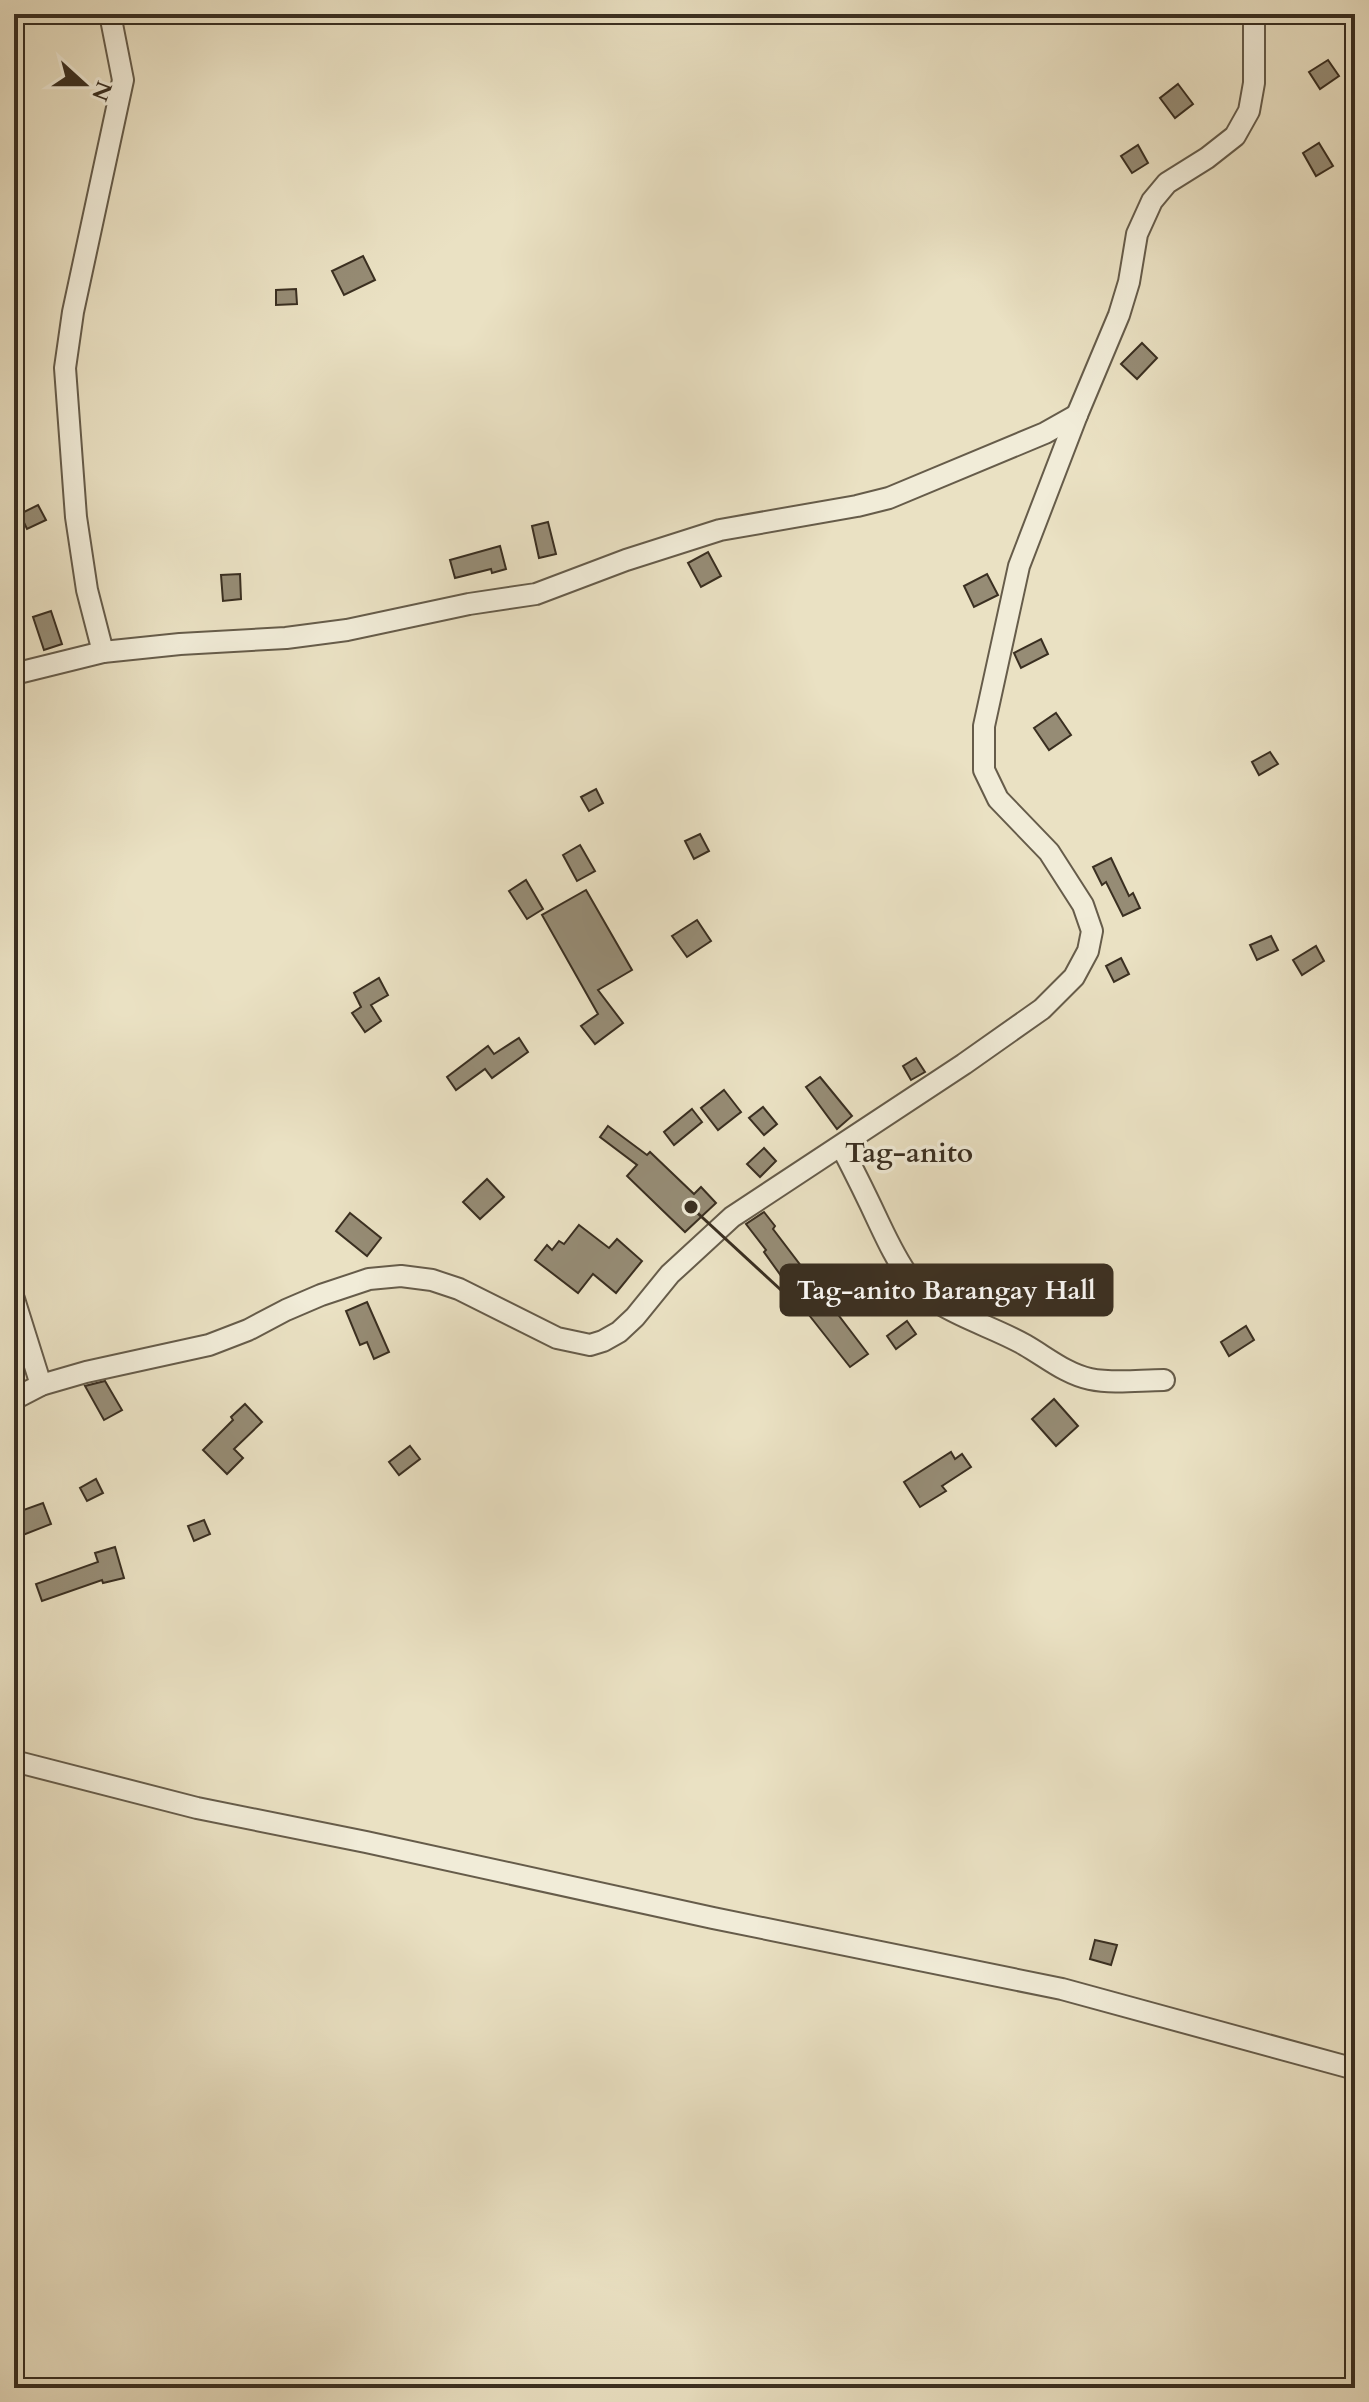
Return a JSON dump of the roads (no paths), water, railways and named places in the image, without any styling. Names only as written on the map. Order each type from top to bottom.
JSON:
[{"type":"street","points":[[103,652],[87,590],[76,517],[65,368],[73,312],[123,80],[110,14]]},
{"type":"street","points":[[14,1399],[41,1385],[95,1369],[209,1345],[321,1295],[369,1279],[401,1276],[432,1280],[459,1289],[557,1338],[590,1345],[619,1332],[656,1294],[670,1274],[732,1217],[964,1064],[1042,1009],[1074,977],[1088,951],[1092,931],[1083,905],[1049,852],[998,799],[984,770],[984,726],[1019,566],[1119,315],[1129,282],[1137,234],[1152,201],[1167,183],[1235,136],[1249,111],[1254,83],[1254,14]]},
{"type":"street","points":[[14,674],[103,652],[286,638],[347,630],[469,604],[536,594],[626,560],[720,530],[889,498],[1045,433],[1077,415]]},
{"type":"street","points":[[841,1146],[897,1258],[910,1278],[929,1297],[1087,1379],[1164,1380]]},
{"type":"street","points":[[14,1299],[41,1385]]},
{"type":"street","points":[[14,1761],[197,1808],[1062,1989],[1355,2069]]},
{"type":"place","name":"Tag-anito Barangay Hall","points":[[691,1207]]},
{"type":"district","name":"Tag-anito","points":[[909,1153]]}]
